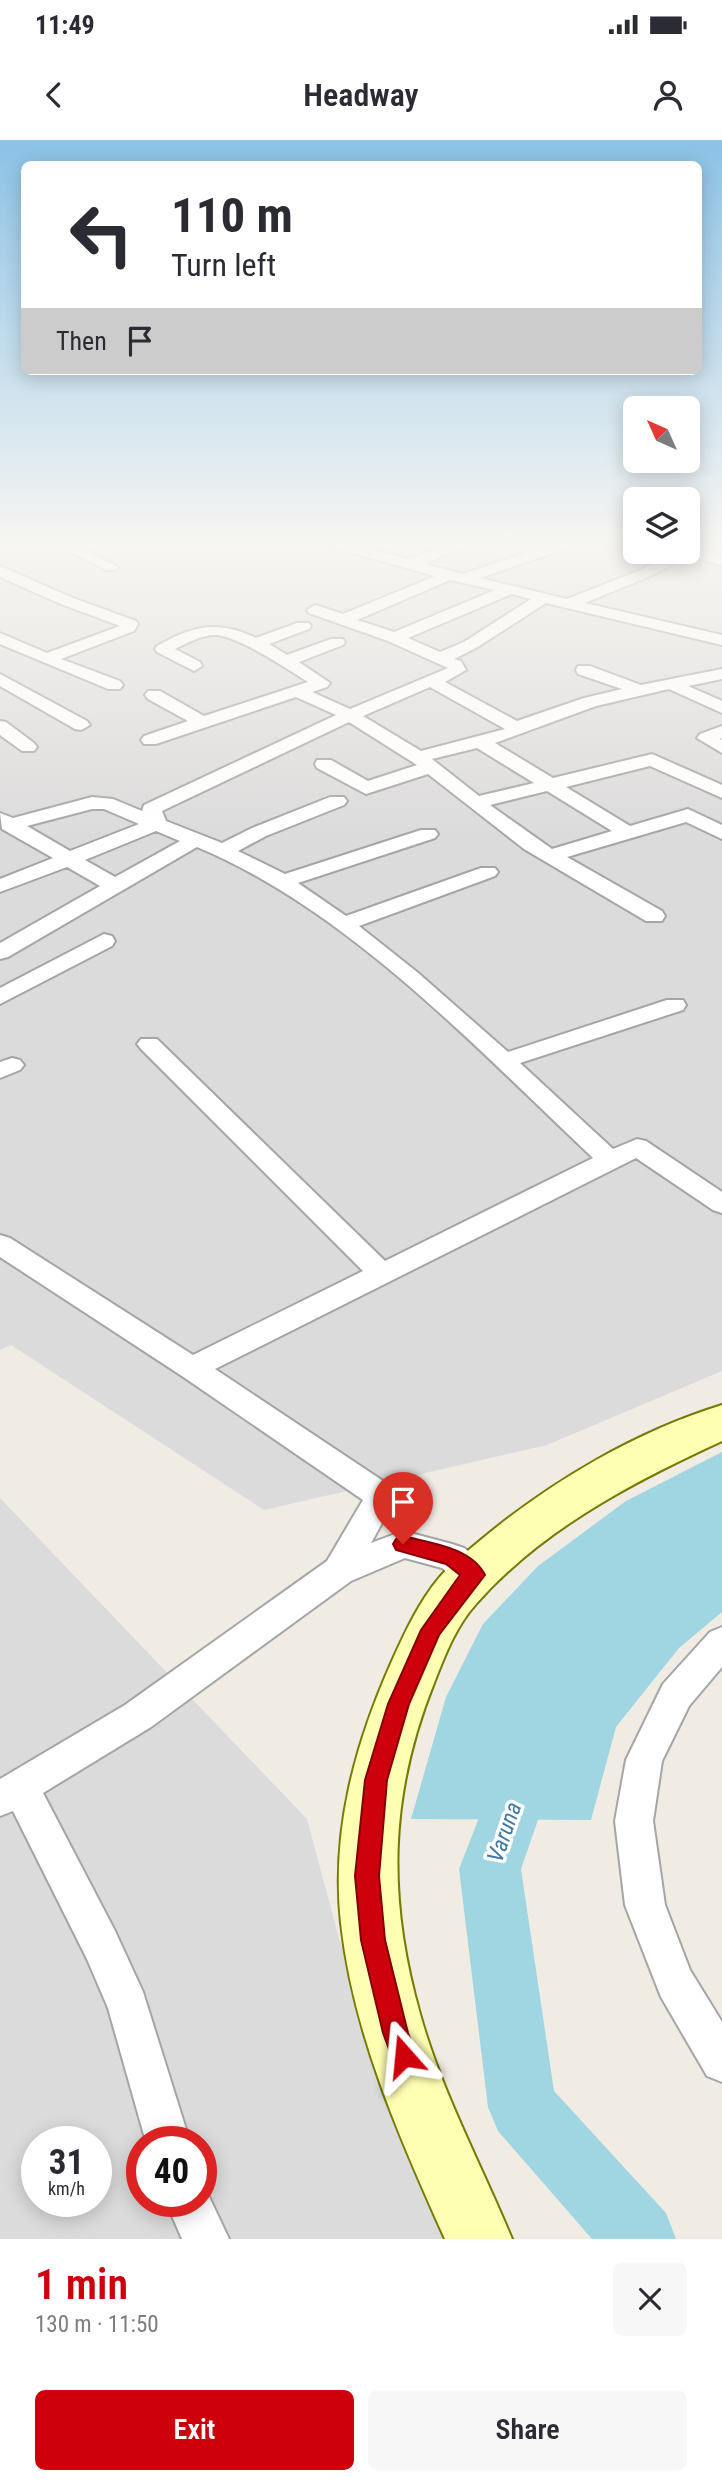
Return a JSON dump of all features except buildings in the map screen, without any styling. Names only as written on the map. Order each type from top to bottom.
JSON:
[{"type":"street","points":[[6,641],[114,685]]},
{"type":"street","points":[[46,659],[94,641]]},
{"type":"street","points":[[180,641],[163,649],[194,666]]},
{"type":"street","points":[[150,740],[321,683],[285,661],[242,641]]},
{"type":"street","points":[[253,645],[264,641]]},
{"type":"street","points":[[157,824],[152,809],[350,715],[458,670],[455,665],[442,658],[401,641]]},
{"type":"street","points":[[442,658],[476,641]]},
{"type":"street","points":[[285,661],[337,642]]},
{"type":"street","points":[[584,670],[639,690]]},
{"type":"street","points":[[431,681],[518,727],[590,702],[722,674]]},
{"type":"street","points":[[0,679],[81,725]]},
{"type":"street","points":[[671,684],[722,708]]},
{"type":"street","points":[[299,692],[350,715],[424,762],[475,803],[549,856],[654,916]]},
{"type":"street","points":[[154,695],[204,723]]},
{"type":"street","points":[[0,726],[28,747]]},
{"type":"street","points":[[324,764],[366,788],[424,762],[480,742],[517,733],[520,730],[518,727]]},
{"type":"street","points":[[722,731],[706,738],[722,748]]},
{"type":"street","points":[[480,742],[628,833]]},
{"type":"street","points":[[475,803],[652,760],[722,792]]},
{"type":"street","points":[[549,856],[688,814],[722,800]]},
{"type":"street","points":[[224,850],[259,832],[337,801]]},
{"type":"street","points":[[4,821],[99,803],[224,850],[282,882],[411,979],[609,1159]]},
{"type":"street","points":[[688,814],[722,833]]},
{"type":"street","points":[[4,821],[115,886]]},
{"type":"street","points":[[0,886],[157,824]]},
{"type":"street","points":[[282,882],[428,834]]},
{"type":"street","points":[[0,953],[197,839]]},
{"type":"street","points":[[342,925],[488,872]]},
{"type":"street","points":[[0,998],[104,941]]},
{"type":"street","points":[[503,1061],[675,1004]]},
{"type":"street","points":[[149,1044],[381,1273]]},
{"type":"street","points":[[192,1368],[637,1147],[722,1204]]},
{"type":"street","points":[[0,1244],[192,1368],[381,1496],[339,1571]]},
{"type":"street","points":[[479,2239],[445,2167],[396,2033],[373,1940],[367,1876],[376,1780],[398,1704],[431,1630],[466,1581],[504,1547],[578,1495],[639,1460],[722,1422]]},
{"type":"street","points":[[163,2126],[128,2007],[101,1945],[10,1793],[138,1716],[339,1571],[403,1544],[453,1558],[475,1575]]},
{"type":"street","points":[[722,1642],[676,1695],[643,1760],[634,1822],[645,1905],[675,1983],[722,2061]]},
{"type":"street","points":[[195,2217],[206,2239]]},
{"type":"shaded area","points":[[0,641],[722,641],[722,1371],[547,1445],[264,1510],[11,1345],[0,1350]]},
{"type":"shaded area","points":[[0,1498],[307,1819],[343,1953],[455,2239],[0,2239]]},
{"type":"water","points":[[722,1452],[722,1612],[679,1648],[616,1727],[591,1820],[411,1819],[446,1697],[483,1624],[538,1566],[626,1501]]},
{"type":"waterway","name":"Varuna","points":[[528,1765],[490,1869],[522,2107],[640,2239]]},
{"type":"route","points":[[403,1544],[453,1558],[475,1575],[466,1581],[431,1630],[398,1704],[376,1780],[367,1876],[373,1940],[404,2056]]}]
